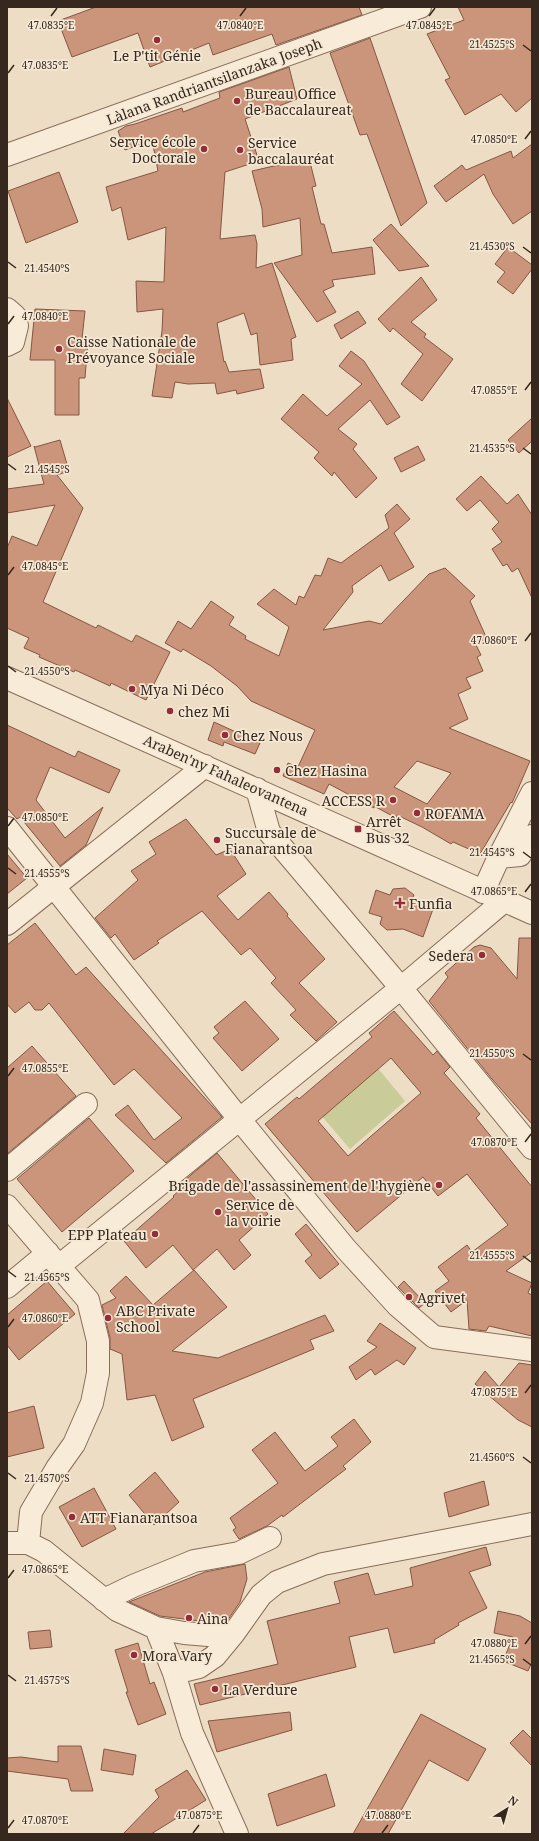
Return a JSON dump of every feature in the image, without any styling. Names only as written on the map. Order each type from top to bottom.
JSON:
[{"type":"street","name":"Làlana Randriantsilanzaka Joseph","points":[[7,155],[420,7]]},
{"type":"street","points":[[7,309],[15,316],[17,326],[13,342],[7,345]]},
{"type":"street","name":"Araben'ny Fahaleovantena","points":[[7,678],[532,913]]},
{"type":"street","points":[[7,924],[205,766]]},
{"type":"street","points":[[257,789],[269,832],[401,988],[532,1148]]},
{"type":"street","points":[[483,892],[532,793]]},
{"type":"street","points":[[7,828],[240,1120],[346,1249],[398,1306],[434,1337],[532,1350]]},
{"type":"street","points":[[499,857],[520,855],[532,836]]},
{"type":"street","points":[[7,1287],[54,1259],[240,1120],[504,901]]},
{"type":"street","points":[[7,1170],[86,1104]]},
{"type":"street","points":[[7,1206],[88,1300],[98,1341],[98,1374],[92,1403],[77,1437],[31,1512],[17,1543],[44,1551],[118,1610],[156,1628],[184,1633],[234,1633]]},
{"type":"street","points":[[174,1673],[199,1667],[215,1656],[234,1633],[261,1595],[277,1582],[323,1564],[532,1524]]},
{"type":"street","points":[[104,1600],[133,1586],[194,1561],[239,1553],[270,1538]]},
{"type":"street","points":[[156,1628],[174,1673],[192,1733],[237,1834]]},
{"type":"green space","points":[[376,1066],[405,1101],[350,1149],[321,1115]]},
{"type":"building","points":[[96,7],[359,7],[362,15],[276,45],[272,34],[213,55],[209,43],[150,67],[138,33],[72,57],[58,21]]},
{"type":"building","points":[[458,7],[532,7],[532,98],[516,112],[501,94],[465,115],[445,80],[450,78],[427,34],[464,20]]},
{"type":"building","points":[[370,38],[427,203],[401,226],[367,134],[360,135],[330,53]]},
{"type":"building","points":[[289,67],[297,99],[245,119],[259,161],[225,172],[220,239],[255,235],[257,244],[256,268],[272,263],[296,337],[291,339],[293,360],[260,365],[257,333],[251,335],[244,313],[217,323],[224,362],[225,361],[229,372],[260,369],[264,388],[237,394],[236,390],[217,394],[215,383],[188,384],[175,382],[172,398],[152,396],[162,331],[163,309],[137,312],[136,281],[164,282],[166,227],[128,240],[121,207],[112,211],[106,187],[158,171],[152,140],[125,150],[118,131],[126,126],[182,108],[183,112],[220,98],[219,92]]},
{"type":"building","points":[[532,144],[532,211],[513,224],[493,194],[484,174],[446,202],[434,186],[462,165],[466,170],[511,151],[513,158]]},
{"type":"building","points":[[309,158],[316,186],[312,187],[321,224],[324,224],[332,253],[372,247],[375,274],[332,280],[334,286],[323,291],[336,312],[317,322],[274,263],[302,255],[300,218],[263,227],[262,209],[252,171]]},
{"type":"building","points":[[59,172],[78,222],[26,243],[8,191]]},
{"type":"building","points":[[391,224],[429,266],[399,271],[373,240]]},
{"type":"building","points":[[508,247],[532,265],[532,269],[513,294],[497,282],[505,272],[495,264]]},
{"type":"building","points":[[421,277],[437,300],[411,322],[426,334],[424,337],[453,359],[422,401],[401,384],[423,354],[393,328],[390,332],[378,319]]},
{"type":"building","name":"Caisse Nationale de Prévoyance Sociale","points":[[35,309],[85,311],[82,339],[88,339],[85,378],[79,378],[79,415],[55,415],[55,360],[30,360]]},
{"type":"building","points":[[358,311],[366,323],[341,339],[334,325]]},
{"type":"building","points":[[351,351],[364,361],[400,417],[387,425],[370,400],[338,429],[357,444],[353,449],[377,478],[356,498],[334,472],[332,476],[314,458],[319,452],[281,419],[303,394],[327,416],[362,384],[339,366]]},
{"type":"building","points":[[7,398],[31,446],[7,457]]},
{"type":"building","points":[[532,418],[532,441],[519,453],[508,440]]},
{"type":"building","points":[[60,440],[69,471],[57,475],[83,508],[43,602],[96,628],[98,625],[132,642],[136,635],[170,652],[146,700],[111,683],[110,686],[75,670],[74,672],[39,657],[40,655],[24,648],[29,638],[7,628],[7,548],[12,536],[37,546],[55,505],[7,513],[7,489],[44,484],[34,446]]},
{"type":"building","points":[[418,446],[425,460],[401,472],[394,458]]},
{"type":"building","points":[[481,476],[507,504],[518,494],[532,515],[532,598],[518,568],[512,572],[507,564],[503,566],[492,549],[502,542],[492,529],[499,522],[480,500],[467,511],[456,499]]},
{"type":"building","points":[[397,504],[410,519],[394,533],[414,567],[389,581],[381,565],[352,586],[353,592],[323,630],[369,621],[381,624],[429,574],[445,568],[475,596],[470,601],[487,639],[476,645],[481,655],[477,657],[483,671],[466,678],[471,688],[458,694],[468,719],[449,728],[530,761],[512,803],[511,802],[480,854],[453,842],[451,844],[422,827],[397,815],[396,818],[374,806],[374,808],[329,784],[324,794],[283,776],[288,763],[298,767],[315,730],[251,701],[237,686],[211,666],[183,649],[181,652],[165,643],[178,621],[191,629],[211,601],[234,617],[229,625],[246,636],[245,639],[279,656],[289,627],[257,604],[274,589],[296,605],[299,596],[304,598],[315,575],[321,576],[328,558],[341,563],[389,528],[385,515]],"holes":[[[417,761],[451,773],[427,804],[394,787]]]},
{"type":"building","name":"Chez Nous","points":[[214,722],[260,743],[255,754],[224,742],[223,746],[208,740]]},
{"type":"building","points":[[7,725],[75,757],[78,751],[120,770],[109,793],[50,767],[36,800],[65,838],[103,807],[86,845],[60,866],[20,817],[17,819],[7,808]]},
{"type":"building","points":[[186,819],[216,855],[230,849],[246,874],[217,896],[238,920],[269,892],[288,914],[287,916],[325,959],[299,983],[337,1022],[316,1041],[290,1015],[296,1010],[271,983],[276,978],[250,948],[241,955],[202,911],[157,941],[159,943],[134,960],[115,934],[111,938],[95,918],[138,880],[131,871],[156,854],[149,842]]},
{"type":"building","points":[[7,854],[27,878],[7,894]]},
{"type":"building","points":[[405,888],[414,895],[411,901],[433,909],[423,937],[403,929],[387,930],[380,924],[382,917],[369,913],[376,890],[390,895],[393,889]]},
{"type":"building","points":[[35,923],[76,975],[86,967],[222,1117],[166,1163],[115,1115],[128,1105],[154,1140],[182,1118],[134,1069],[114,1085],[49,1003],[42,1010],[35,1010],[29,1002],[15,1013],[7,1004],[7,945]]},
{"type":"building","points":[[519,938],[532,938],[532,1124],[492,1079],[429,1001],[448,977],[445,973],[474,947],[480,945],[491,948],[517,979]]},
{"type":"building","points":[[245,1001],[279,1039],[242,1071],[213,1038],[219,1033],[214,1027]]},
{"type":"building","points":[[394,1011],[433,1055],[437,1051],[450,1067],[444,1073],[480,1114],[476,1118],[532,1187],[532,1252],[506,1271],[532,1283],[528,1293],[532,1295],[532,1336],[489,1326],[486,1331],[469,1329],[467,1300],[451,1312],[435,1291],[449,1281],[438,1267],[467,1245],[472,1252],[508,1225],[467,1174],[438,1196],[423,1177],[357,1232],[265,1124],[297,1097],[299,1099],[372,1037],[369,1033]],"holes":[[[391,1058],[421,1093],[348,1156],[318,1121]]]},
{"type":"building","points":[[32,1046],[76,1096],[7,1154],[7,1068]]},
{"type":"building","points":[[89,1118],[134,1171],[62,1232],[17,1179]]},
{"type":"building","points":[[217,1153],[268,1214],[239,1240],[251,1255],[234,1270],[217,1249],[193,1270],[173,1245],[146,1268],[124,1241],[174,1197],[173,1196],[188,1183],[185,1180]]},
{"type":"building","points":[[306,1224],[339,1264],[320,1279],[305,1261],[312,1255],[295,1234]]},
{"type":"building","points":[[194,1270],[227,1307],[172,1351],[218,1358],[325,1315],[334,1331],[310,1340],[314,1349],[193,1399],[204,1427],[172,1441],[155,1395],[127,1400],[122,1354],[110,1349],[110,1338],[102,1305],[116,1298],[110,1291],[126,1276],[153,1305]]},
{"type":"building","points":[[47,1281],[75,1314],[19,1360],[7,1345],[7,1315]]},
{"type":"building","points":[[404,1281],[425,1303],[419,1308],[398,1287]]},
{"type":"building","points":[[380,1323],[416,1348],[404,1365],[397,1360],[375,1375],[371,1369],[356,1380],[349,1367],[377,1347],[367,1341]]},
{"type":"building","points":[[519,1363],[532,1365],[532,1427],[518,1420],[475,1384],[485,1371],[499,1387]]},
{"type":"building","points":[[34,1406],[44,1448],[7,1457],[7,1413]]},
{"type":"building","points":[[354,1419],[371,1442],[343,1466],[346,1469],[283,1517],[282,1515],[267,1526],[239,1539],[233,1530],[236,1528],[230,1518],[278,1483],[252,1450],[275,1432],[305,1471],[338,1446],[331,1437]]},
{"type":"building","points":[[155,1472],[179,1502],[154,1525],[129,1495]]},
{"type":"building","points":[[484,1481],[489,1505],[449,1517],[444,1493]]},
{"type":"building","points":[[94,1488],[116,1529],[82,1547],[59,1507]]},
{"type":"building","points":[[486,1547],[491,1565],[469,1572],[487,1608],[458,1623],[459,1625],[434,1640],[435,1643],[394,1653],[388,1628],[349,1637],[356,1667],[200,1705],[194,1684],[278,1664],[267,1621],[340,1603],[334,1582],[368,1573],[375,1595],[413,1586],[410,1568]]},
{"type":"building","points":[[245,1564],[247,1579],[240,1602],[227,1621],[208,1622],[160,1616],[129,1602],[205,1572]]},
{"type":"building","points":[[498,1611],[520,1616],[532,1623],[532,1662],[528,1671],[503,1661],[513,1637],[494,1633]]},
{"type":"building","points":[[50,1630],[52,1647],[30,1649],[28,1632]]},
{"type":"building","points":[[138,1643],[150,1684],[154,1682],[166,1714],[138,1725],[126,1692],[128,1692],[115,1650]]},
{"type":"building","points":[[290,1712],[292,1730],[217,1752],[208,1721]]},
{"type":"building","points":[[421,1714],[486,1749],[468,1781],[429,1760],[388,1834],[353,1834]]},
{"type":"building","points":[[523,1730],[532,1739],[532,1766],[510,1743]]},
{"type":"building","points":[[58,1746],[81,1746],[93,1791],[71,1791],[68,1779],[7,1771],[7,1758],[21,1757],[58,1762]]},
{"type":"building","points":[[104,1749],[136,1755],[133,1775],[101,1770]]},
{"type":"building","points":[[187,1770],[206,1800],[151,1834],[123,1834],[159,1797],[155,1790]]},
{"type":"building","points":[[326,1774],[335,1806],[277,1826],[268,1794]]},
{"type":"place","name":"Le P'tit Génie","points":[[157,40]]},
{"type":"place","name":"Bureau Office de Baccalaureat","points":[[237,101]]},
{"type":"place","name":"Service école Doctorale","points":[[204,149]]},
{"type":"place","name":"Service baccalauréat","points":[[240,150]]},
{"type":"place","name":"Caisse Nationale de Prévoyance Sociale","points":[[59,349]]},
{"type":"place","name":"Mya Ni Déco","points":[[132,689]]},
{"type":"place","name":"chez Mi","points":[[170,711]]},
{"type":"place","name":"Chez Nous","points":[[225,735]]},
{"type":"place","name":"Chez Hasina","points":[[277,770]]},
{"type":"place","name":"ACCESS R","points":[[393,800]]},
{"type":"place","name":"ROFAMA","points":[[417,813]]},
{"type":"place","name":"Arrêt Bus 32","points":[[358,829]]},
{"type":"place","name":"Succursale de Fianarantsoa","points":[[217,840]]},
{"type":"place","name":"Funfia","points":[[400,903]]},
{"type":"place","name":"Sedera","points":[[482,955]]},
{"type":"place","name":"Brigade de l'assassinement de l'hygiène","points":[[439,1185]]},
{"type":"place","name":"Service de la voirie","points":[[218,1212]]},
{"type":"place","name":"EPP Plateau","points":[[155,1234]]},
{"type":"place","name":"Agrivet","points":[[409,1297]]},
{"type":"place","name":"ABC Private School","points":[[108,1318]]},
{"type":"place","name":"ATT Fianarantsoa","points":[[72,1517]]},
{"type":"place","name":"Aina","points":[[189,1618]]},
{"type":"place","name":"Mora Vary","points":[[134,1655]]},
{"type":"place","name":"La Verdure","points":[[215,1689]]}]
